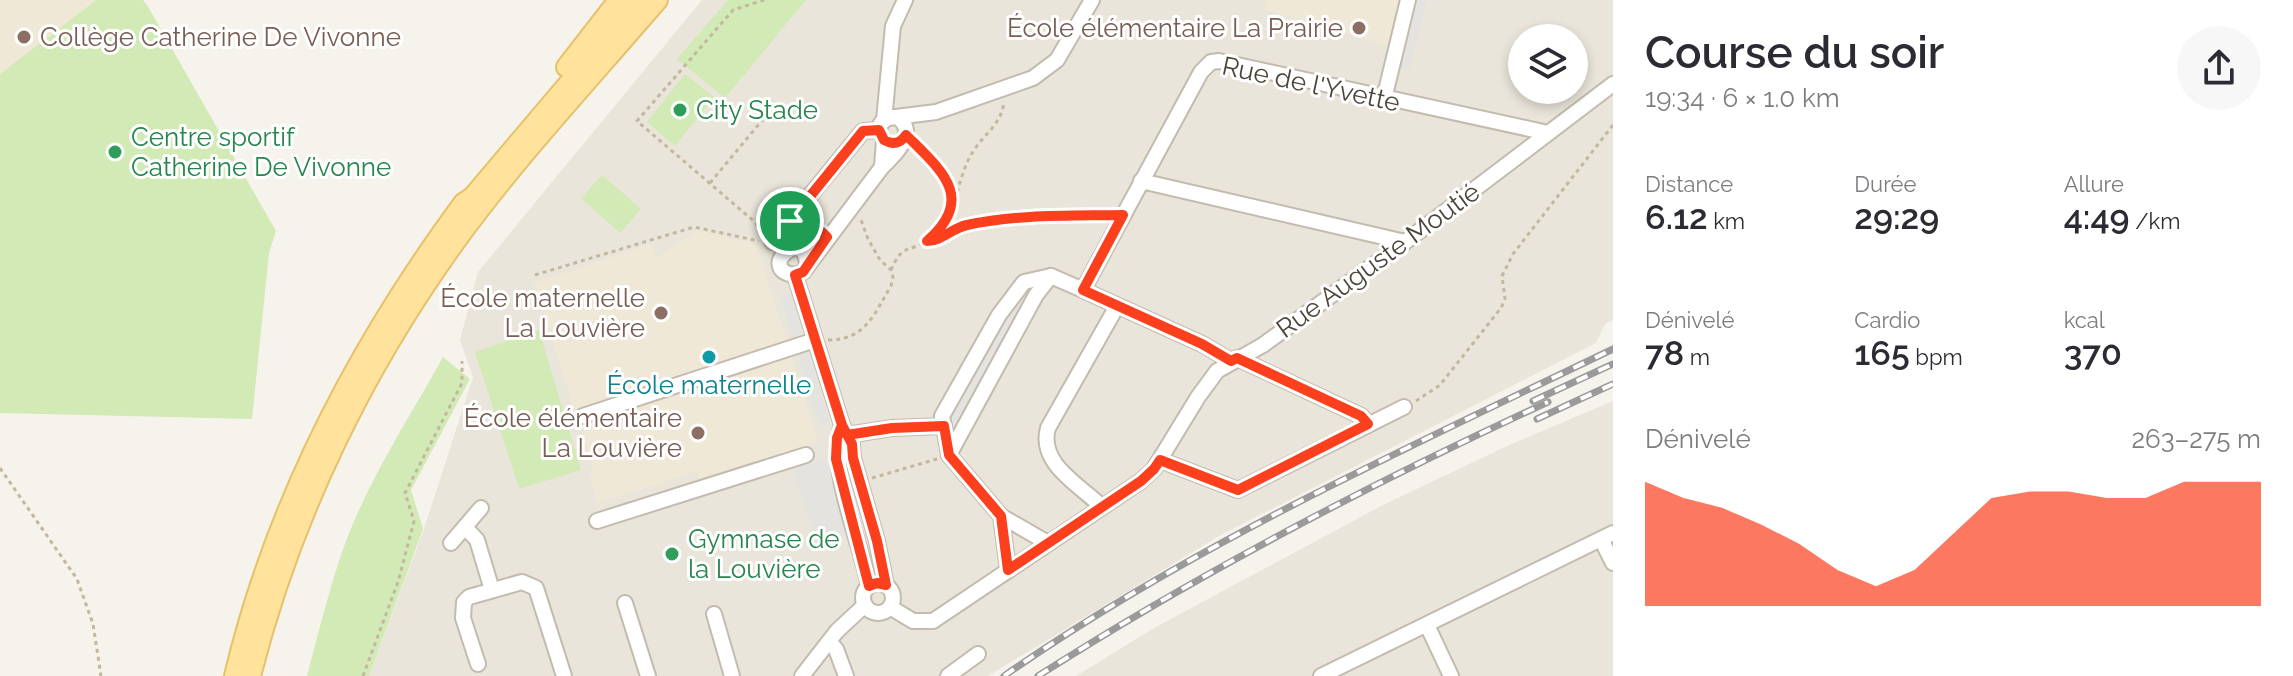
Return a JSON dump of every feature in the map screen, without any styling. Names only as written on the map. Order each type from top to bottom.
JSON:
[{"type":"main road","points":[[234,676],[268,562],[323,432],[391,308],[463,203],[466,193],[618,0]]},
{"type":"main road","points":[[463,203],[472,197],[639,0]]},
{"type":"main road","points":[[251,676],[279,584],[314,492],[353,409],[399,328],[443,260],[489,198],[658,0]]},
{"type":"street","points":[[882,167],[893,26],[905,0]]},
{"type":"street","points":[[886,127],[1005,90],[1033,78],[1057,60],[1092,0]]},
{"type":"street","points":[[1384,99],[1408,0]]},
{"type":"street","name":"Rue de l'Yvette","points":[[1083,290],[1201,72],[1211,62],[1219,61],[1548,133]]},
{"type":"street","name":"Rue Auguste Moutié","points":[[890,607],[905,618],[926,623],[1141,481],[1154,469],[1210,379],[1234,360],[1263,345],[1405,242],[1613,84]]},
{"type":"street","points":[[886,127],[896,143],[936,112]]},
{"type":"street","points":[[768,241],[790,221],[863,131],[904,122],[904,137],[898,153],[882,167],[855,202],[801,270],[784,271],[780,260],[788,250],[800,250],[827,237]]},
{"type":"street","points":[[1141,181],[1405,242]]},
{"type":"street","points":[[800,250],[806,257],[801,270],[815,340],[844,430],[852,444],[886,585],[893,595],[890,607],[877,612],[865,605]]},
{"type":"street","points":[[1048,543],[1001,516],[949,455],[942,416],[999,315],[1024,282],[1051,276],[1361,416],[1368,424]]},
{"type":"street","points":[[949,455],[1036,295],[1051,276]]},
{"type":"street","points":[[1102,507],[1055,465],[1048,454],[1046,438],[1048,428],[1117,306]]},
{"type":"street","points":[[583,416],[815,340]]},
{"type":"street","points":[[1160,460],[1238,490],[1404,407]]},
{"type":"street","points":[[869,586],[836,459],[837,438],[844,430],[944,426]]},
{"type":"street","points":[[597,521],[806,455]]},
{"type":"street","points":[[451,543],[481,508]]},
{"type":"street","points":[[1001,516],[1008,570]]},
{"type":"street","points":[[465,527],[477,540],[492,590]]},
{"type":"street","points":[[1321,676],[1607,536],[1613,563]]},
{"type":"street","points":[[478,664],[462,610],[464,602],[469,597],[522,582],[536,588],[564,676]]},
{"type":"street","points":[[802,676],[865,605],[864,593],[869,586],[877,583],[886,585]]},
{"type":"street","points":[[625,603],[648,676]]},
{"type":"street","points":[[714,614],[732,676]]},
{"type":"street","points":[[1427,625],[1451,676]]},
{"type":"street","points":[[829,642],[836,649],[846,676]]},
{"type":"street","points":[[948,676],[978,654]]},
{"type":"path","points":[[764,0],[733,10],[637,121],[756,223],[768,241]]},
{"type":"path","points":[[927,241],[940,230],[954,203],[974,149],[993,130],[1004,110],[1005,90]]},
{"type":"path","points":[[710,183],[769,112],[771,100]]},
{"type":"path","points":[[1404,407],[1440,385],[1501,308],[1505,299],[1502,276],[1513,254],[1613,125]]},
{"type":"path","points":[[904,137],[939,168],[953,192],[954,203]]},
{"type":"path","points":[[855,202],[868,239],[880,260],[891,270]]},
{"type":"path","points":[[815,340],[844,339],[857,335],[865,328],[891,286],[891,270],[897,254],[907,247],[934,241],[963,226],[1016,217],[1123,215]]},
{"type":"path","points":[[790,221],[805,233],[822,232],[827,237]]},
{"type":"path","points":[[535,275],[694,227],[768,241]]},
{"type":"path","points":[[363,676],[398,582],[414,521],[405,493],[462,383],[462,361]]},
{"type":"path","points":[[860,481],[949,455]]},
{"type":"path","points":[[0,468],[77,579],[93,624],[101,676]]},
{"type":"shaded area","name":"Collège Catherine De Vivonne","points":[[0,0],[96,0],[0,74]]},
{"type":"shaded area","points":[[702,0],[1613,0],[1613,320],[1605,324],[1596,343],[1219,536],[988,676],[369,676],[424,529],[473,377],[460,340],[478,272]]},
{"type":"shaded area","name":"École élémentaire La Prairie","points":[[1266,0],[1399,0],[1388,46],[1264,9]]},
{"type":"shaded area","points":[[1408,0],[1427,0],[1409,71],[1392,66]]},
{"type":"shaded area","name":"École maternelle La Louvière","points":[[699,230],[757,245],[787,344],[574,409],[534,283],[651,244],[656,258]]},
{"type":"shaded area","points":[[1019,282],[1031,299],[954,433],[946,415]]},
{"type":"shaded area","points":[[790,291],[802,332],[793,339],[781,300]]},
{"type":"shaded area","points":[[808,350],[829,420],[823,427],[819,424],[797,354]]},
{"type":"shaded area","name":"École élémentaire La Louvière","points":[[791,355],[818,442],[700,478],[697,471],[598,503],[590,475],[594,472],[579,423]]},
{"type":"shaded area","points":[[1613,401],[1613,676],[1076,676],[1154,628],[1383,505],[1507,446]]},
{"type":"shaded area","points":[[835,456],[856,531],[816,541],[793,468]]},
{"type":"green space","name":"Centre sportif Catherine De Vivonne","points":[[96,0],[143,0],[147,5],[276,231],[269,253],[252,419],[0,413],[0,74]]},
{"type":"green space","points":[[728,0],[806,0],[725,98],[677,59]]},
{"type":"green space","name":"City Stade","points":[[685,74],[714,97],[675,146],[647,122]]},
{"type":"green space","points":[[602,175],[641,209],[620,233],[581,198]]},
{"type":"green space","points":[[539,330],[581,470],[519,489],[475,352]]},
{"type":"green space","points":[[443,357],[470,379],[411,490],[423,529],[369,676],[307,676],[335,574],[356,517]]},
{"type":"railway","points":[[1004,676],[1076,628],[1225,541],[1302,500],[1613,349]]},
{"type":"railway","points":[[1533,401],[1613,364]]},
{"type":"railway","points":[[1537,419],[1613,384]]},
{"type":"railway","points":[[1038,676],[1288,530],[1548,402]]},
{"type":"place","name":"École élémentaire La Prairie","points":[[1359,28]]},
{"type":"place","name":"Collège Catherine De Vivonne","points":[[24,37]]},
{"type":"place","name":"City Stade","points":[[680,110]]},
{"type":"place","name":"Centre sportif Catherine De Vivonne","points":[[115,152]]},
{"type":"place","name":"École maternelle La Louvière","points":[[661,313]]},
{"type":"place","name":"École maternelle","points":[[709,357]]},
{"type":"place","name":"École élémentaire La Louvière","points":[[698,433]]},
{"type":"place","name":"Gymnase de la Louvière","points":[[672,554]]},
{"type":"route","points":[[790,221],[805,233],[822,232],[827,237],[803,272],[795,275],[842,425],[852,444],[853,458],[877,541],[886,585],[877,583],[869,586],[836,459],[837,438],[842,425],[847,435],[892,428],[944,426],[949,455],[1001,516],[1008,570],[1141,481],[1160,460],[1238,490],[1368,424],[1361,416],[1237,358],[1231,361],[1202,344],[1083,290],[1123,215],[1016,217],[963,226],[934,241],[927,241],[940,230],[948,216],[954,203],[953,192],[939,168],[906,135],[900,142],[891,144],[884,140],[879,130],[863,131],[790,221]]}]
